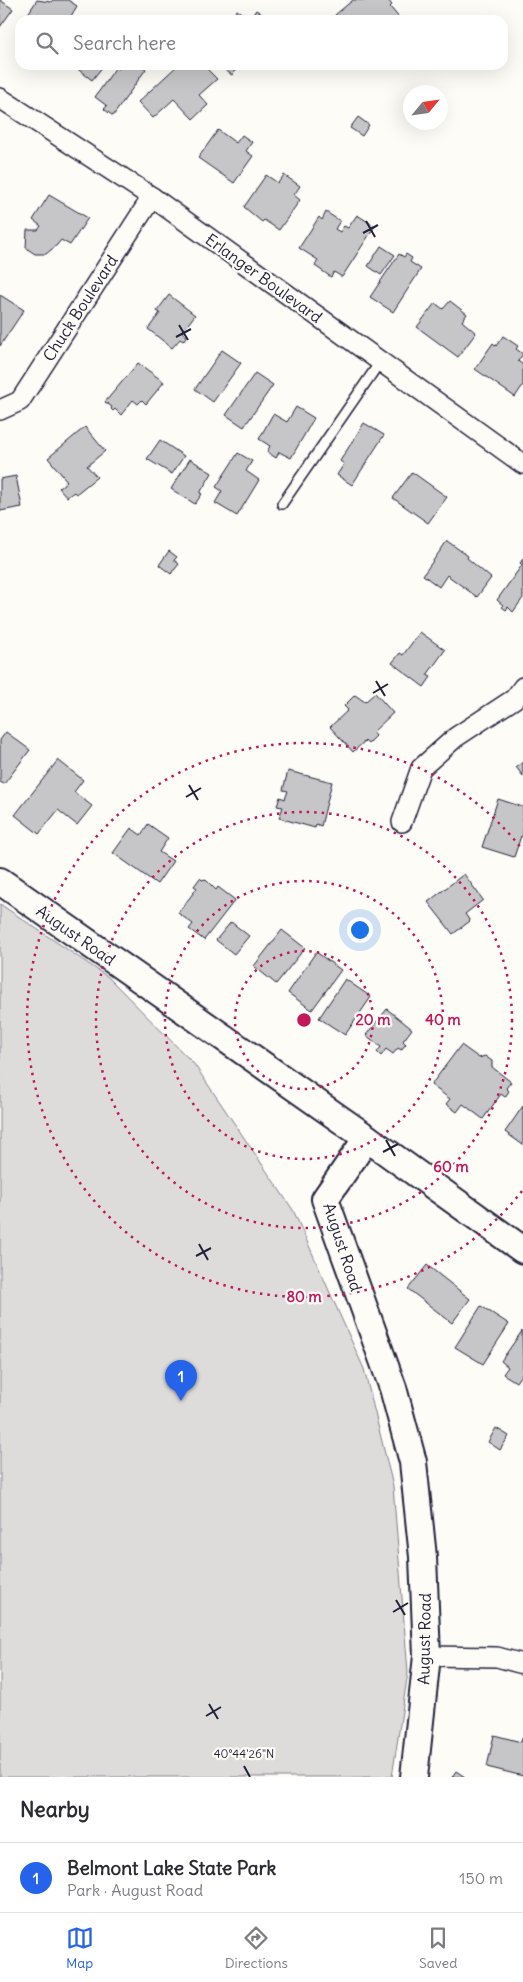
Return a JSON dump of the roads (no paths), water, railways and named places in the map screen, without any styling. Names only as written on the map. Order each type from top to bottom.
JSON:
[{"type":"street","name":"Erlanger Boulevard","points":[[0,98],[152,197],[523,464]]},
{"type":"street","name":"Chuck Boulevard","points":[[0,410],[20,401],[152,197]]},
{"type":"street","points":[[402,822],[422,768],[456,738],[514,699],[523,687]]},
{"type":"street","name":"August Road","points":[[0,881],[367,1138],[325,1199],[393,1388],[413,1462],[423,1558],[427,1656],[414,1777]]},
{"type":"street","points":[[367,1138],[523,1250]]},
{"type":"street","points":[[427,1656],[497,1657],[523,1664]]},
{"type":"lane","points":[[282,504],[380,362]]},
{"type":"place","name":"Belmont Lake State Park","points":[[181,1401]]}]
